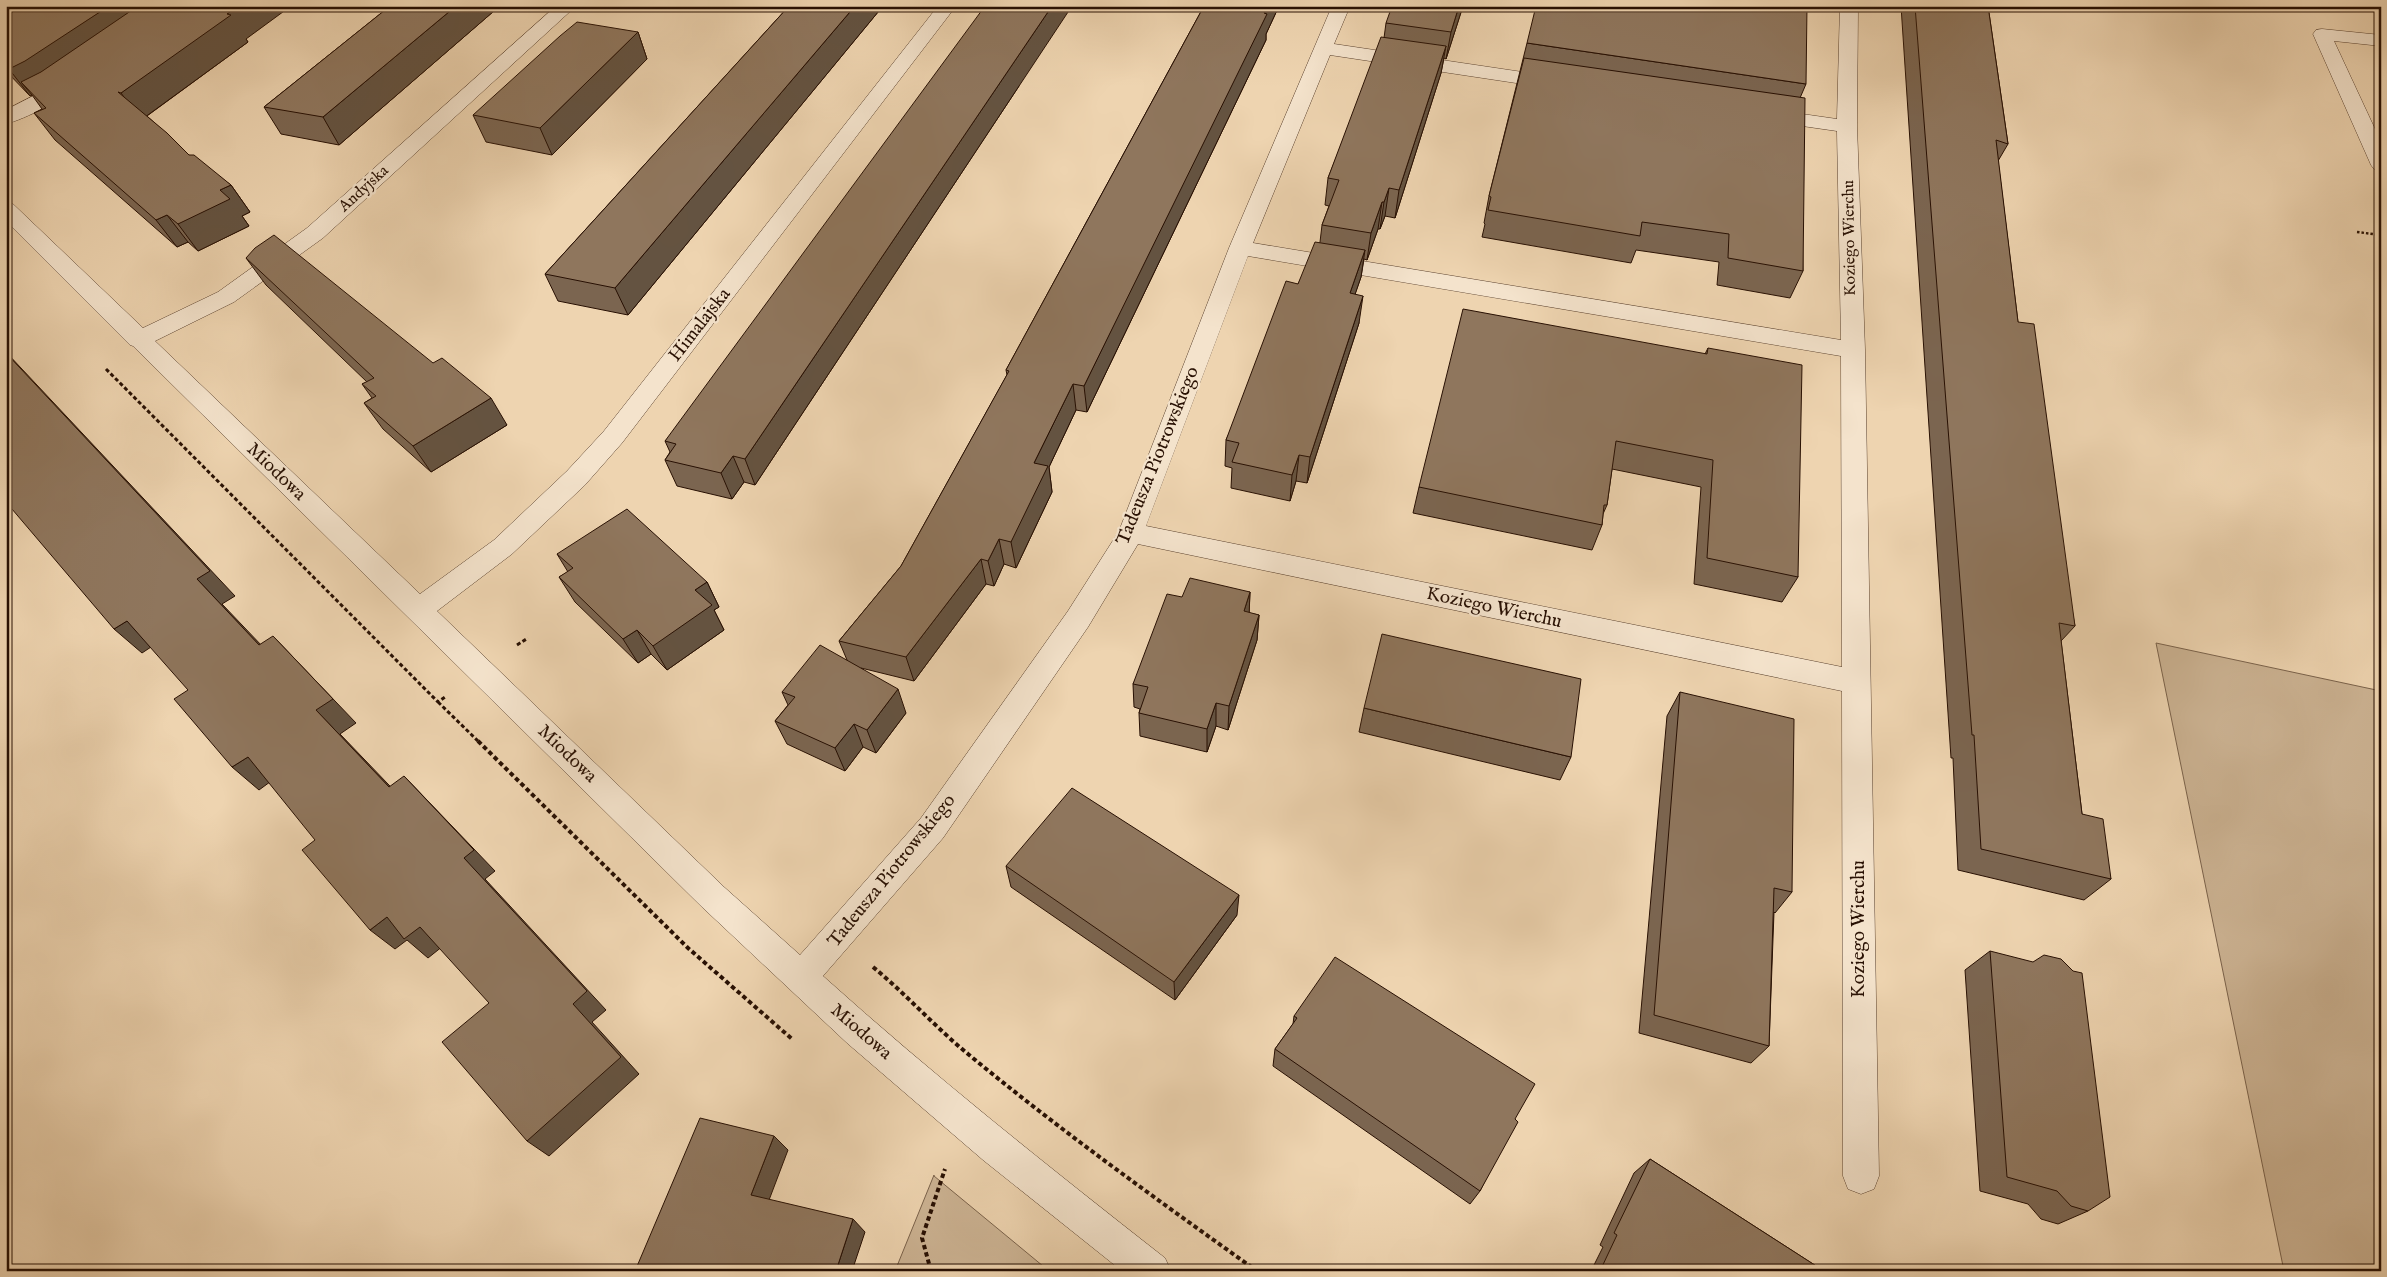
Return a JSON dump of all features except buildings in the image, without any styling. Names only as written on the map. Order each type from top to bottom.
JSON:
[{"type":"street","name":"Andyjska","points":[[138,340],[226,297],[315,233],[567,6]]},
{"type":"street","name":"Himalajska","points":[[418,610],[504,548],[576,478],[613,437],[947,6]]},
{"type":"street","name":"Tadeusza Piotrowskiego","points":[[802,978],[932,828],[1078,619],[1131,533],[1240,248],[1341,6]]},
{"type":"street","name":"Koziego Wierchu","points":[[1849,6],[1847,126],[1853,350],[1861,1176]]},
{"type":"street","points":[[2381,41],[2322,34],[2381,165]]},
{"type":"street","points":[[1323,48],[1570,85]]},
{"type":"street","points":[[6,118],[54,94],[86,72]]},
{"type":"street","points":[[1748,112],[1847,126]]},
{"type":"street","name":"Miodowa","points":[[6,210],[713,897],[859,1031],[996,1147],[1152,1271]]},
{"type":"street","points":[[1240,248],[1853,350]]},
{"type":"street","name":"Koziego Wierchu","points":[[1131,533],[1857,682]]},
{"type":"path","points":[[2357,232],[2381,235]]},
{"type":"path","points":[[838,938],[901,990],[968,1053],[1123,1176],[1257,1271]]},
{"type":"path","points":[[931,1271],[922,1238],[945,1167]]},
{"type":"shaded area","points":[[2156,643],[2381,691],[2381,1271],[2284,1271]]},
{"type":"shaded area","points":[[934,1176],[1049,1271],[895,1271]]}]
